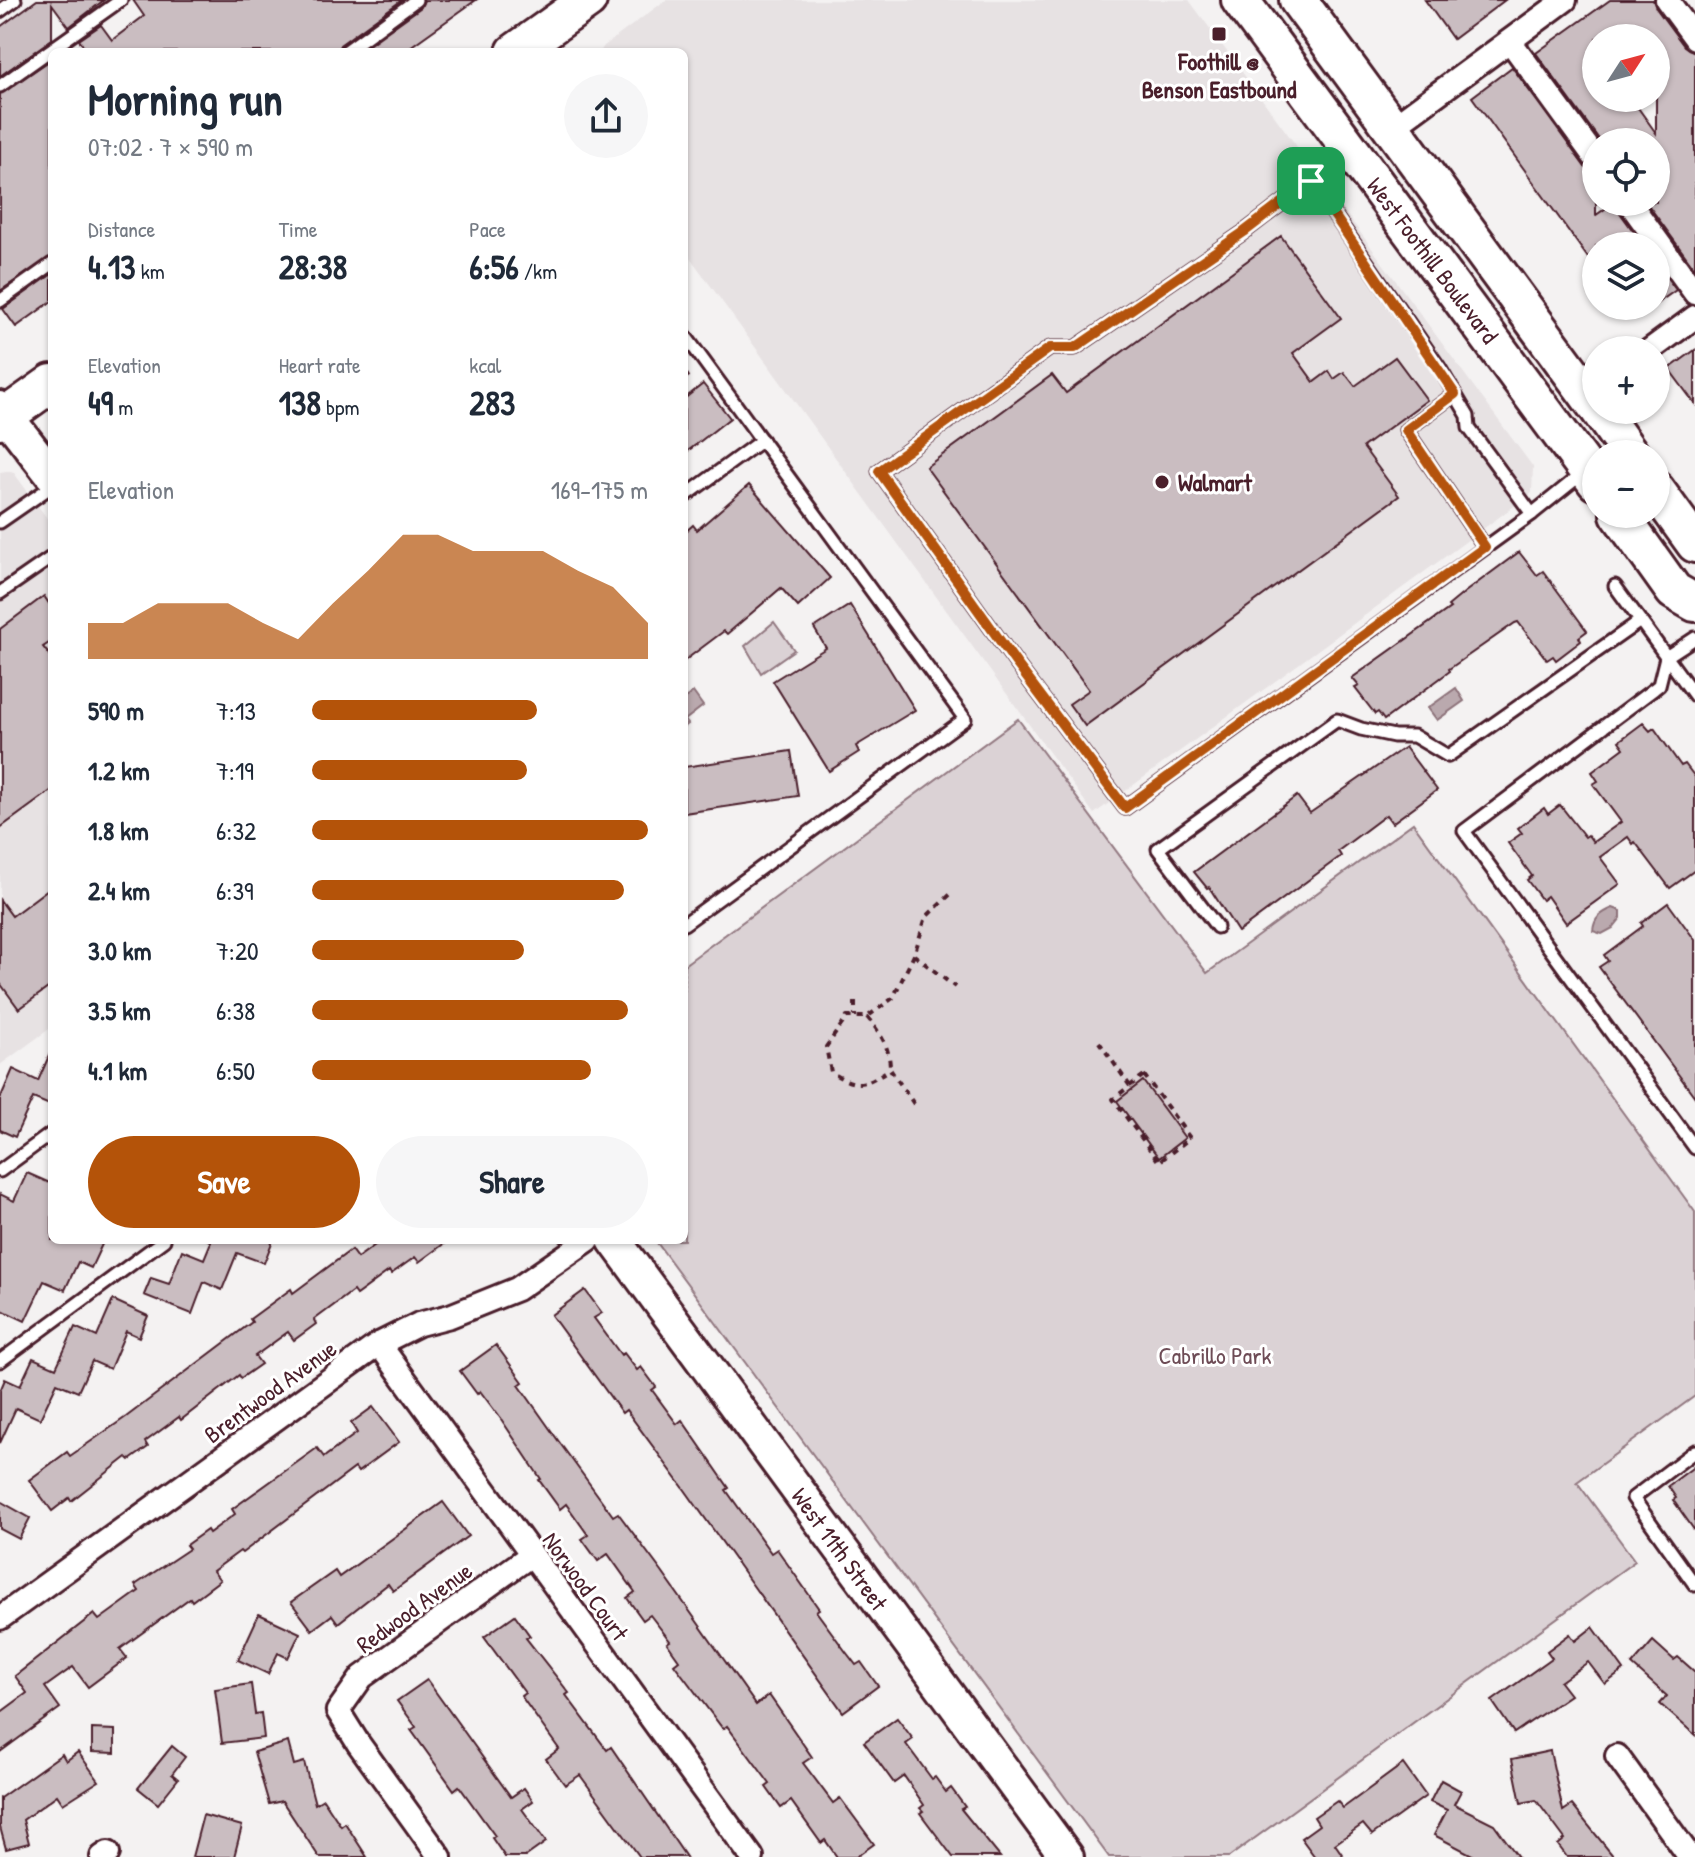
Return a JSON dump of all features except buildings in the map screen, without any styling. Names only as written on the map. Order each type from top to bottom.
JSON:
[{"type":"main road","points":[[521,48],[588,0]]},
{"type":"main road","name":"West Foothill Boulevard","points":[[1240,0],[1582,458]]},
{"type":"main road","points":[[1265,0],[1367,128],[1381,131],[1391,128]]},
{"type":"main road","name":"West Foothill Boulevard","points":[[1298,0],[1582,384]]},
{"type":"main road","points":[[1351,150],[1377,147],[1399,170],[1446,231],[1485,254]]},
{"type":"main road","points":[[2,415],[48,386]]},
{"type":"main road","points":[[1670,510],[1695,547]]},
{"type":"main road","points":[[1629,528],[1674,591],[1695,603]]},
{"type":"main road","points":[[1665,528],[1673,538],[1695,547]]},
{"type":"street","points":[[1391,128],[1565,0]]},
{"type":"street","points":[[1667,0],[1695,38]]},
{"type":"street","points":[[1510,41],[1582,140]]},
{"type":"street","points":[[1639,216],[1695,293]]},
{"type":"street","points":[[1669,336],[1695,317]]},
{"type":"street","points":[[2,415],[48,470]]},
{"type":"street","name":"Brentwood Avenue","points":[[0,1618],[379,1344],[419,1324],[450,1316],[517,1289],[582,1244]]},
{"type":"street","name":"West 11th Street","points":[[617,1244],[1067,1857]]},
{"type":"street","name":"Norwood Court","points":[[379,1344],[752,1857]]},
{"type":"street","name":"Redwood Avenue","points":[[440,1857],[338,1711],[362,1677],[531,1555]]},
{"type":"street","points":[[1617,1756],[1690,1857]]},
{"type":"lane","points":[[0,11],[15,0]]},
{"type":"lane","points":[[53,48],[121,0]]},
{"type":"lane","points":[[350,48],[416,0]]},
{"type":"lane","points":[[0,86],[48,52]]},
{"type":"lane","points":[[1351,150],[1244,232],[1075,348],[1050,348],[879,471],[1016,663],[1125,808],[1582,480]]},
{"type":"lane","points":[[1311,181],[1455,394],[1468,416],[1469,428],[1532,514]]},
{"type":"lane","points":[[0,301],[48,267]]},
{"type":"lane","points":[[688,339],[965,719],[688,921]]},
{"type":"lane","points":[[1455,394],[1406,430],[1485,547]]},
{"type":"lane","points":[[688,494],[762,440]]},
{"type":"lane","points":[[0,522],[48,489]]},
{"type":"lane","points":[[0,593],[48,560]]},
{"type":"lane","points":[[1615,586],[1695,696]]},
{"type":"lane","points":[[1217,927],[1158,849],[1337,720],[1394,736],[1414,736],[1448,756],[1640,621]]},
{"type":"lane","points":[[1695,638],[1666,657],[1659,685],[1464,831],[1695,1148]]},
{"type":"lane","points":[[0,1171],[48,1136]]},
{"type":"lane","points":[[0,1361],[159,1244]]},
{"type":"lane","points":[[1695,1451],[1633,1498],[1695,1585]]},
{"type":"path","points":[[890,1069],[860,1084],[849,1083],[831,1072],[826,1047],[847,1017],[867,1017],[893,998],[914,955],[926,917],[953,892]]},
{"type":"path","points":[[914,955],[955,987]]},
{"type":"path","points":[[855,1002],[855,1017]]},
{"type":"path","points":[[867,1017],[883,1037],[890,1053],[890,1069],[914,1104]]},
{"type":"path","points":[[1099,1042],[1130,1086]]},
{"type":"path","points":[[1144,1075],[1190,1138],[1159,1162],[1113,1099],[1130,1086],[1144,1075]]},
{"type":"shaded area","points":[[666,0],[1189,0],[1533,467],[1532,493],[1094,814],[688,255],[688,48],[603,48]]},
{"type":"shaded area","points":[[0,472],[14,473],[48,520],[48,1030],[0,1065]]},
{"type":"shaded area","points":[[1456,688],[1464,701],[1437,720],[1428,708]]},
{"type":"shaded area","points":[[693,692],[703,706],[688,718],[688,696]]},
{"type":"shaded area","points":[[1613,908],[1621,911],[1621,918],[1613,928],[1602,934],[1593,931],[1599,916]]},
{"type":"green space","points":[[774,622],[794,650],[761,673],[745,646]]},
{"type":"green space","name":"Cabrillo Park","points":[[1018,719],[1207,973],[1413,823],[1695,1212],[1695,1396],[1577,1482],[1635,1561],[1229,1857],[1109,1857],[658,1244],[688,1244],[688,962]]},
{"type":"place","name":"Foothill @ Benson Eastbound","points":[[1219,34]]},
{"type":"place","name":"Walmart","points":[[1162,482]]},
{"type":"route","points":[[1311,181],[1455,394],[1406,430],[1485,547],[1125,808],[1016,663],[879,471],[1050,348],[1075,348],[1244,232],[1311,181]]}]
